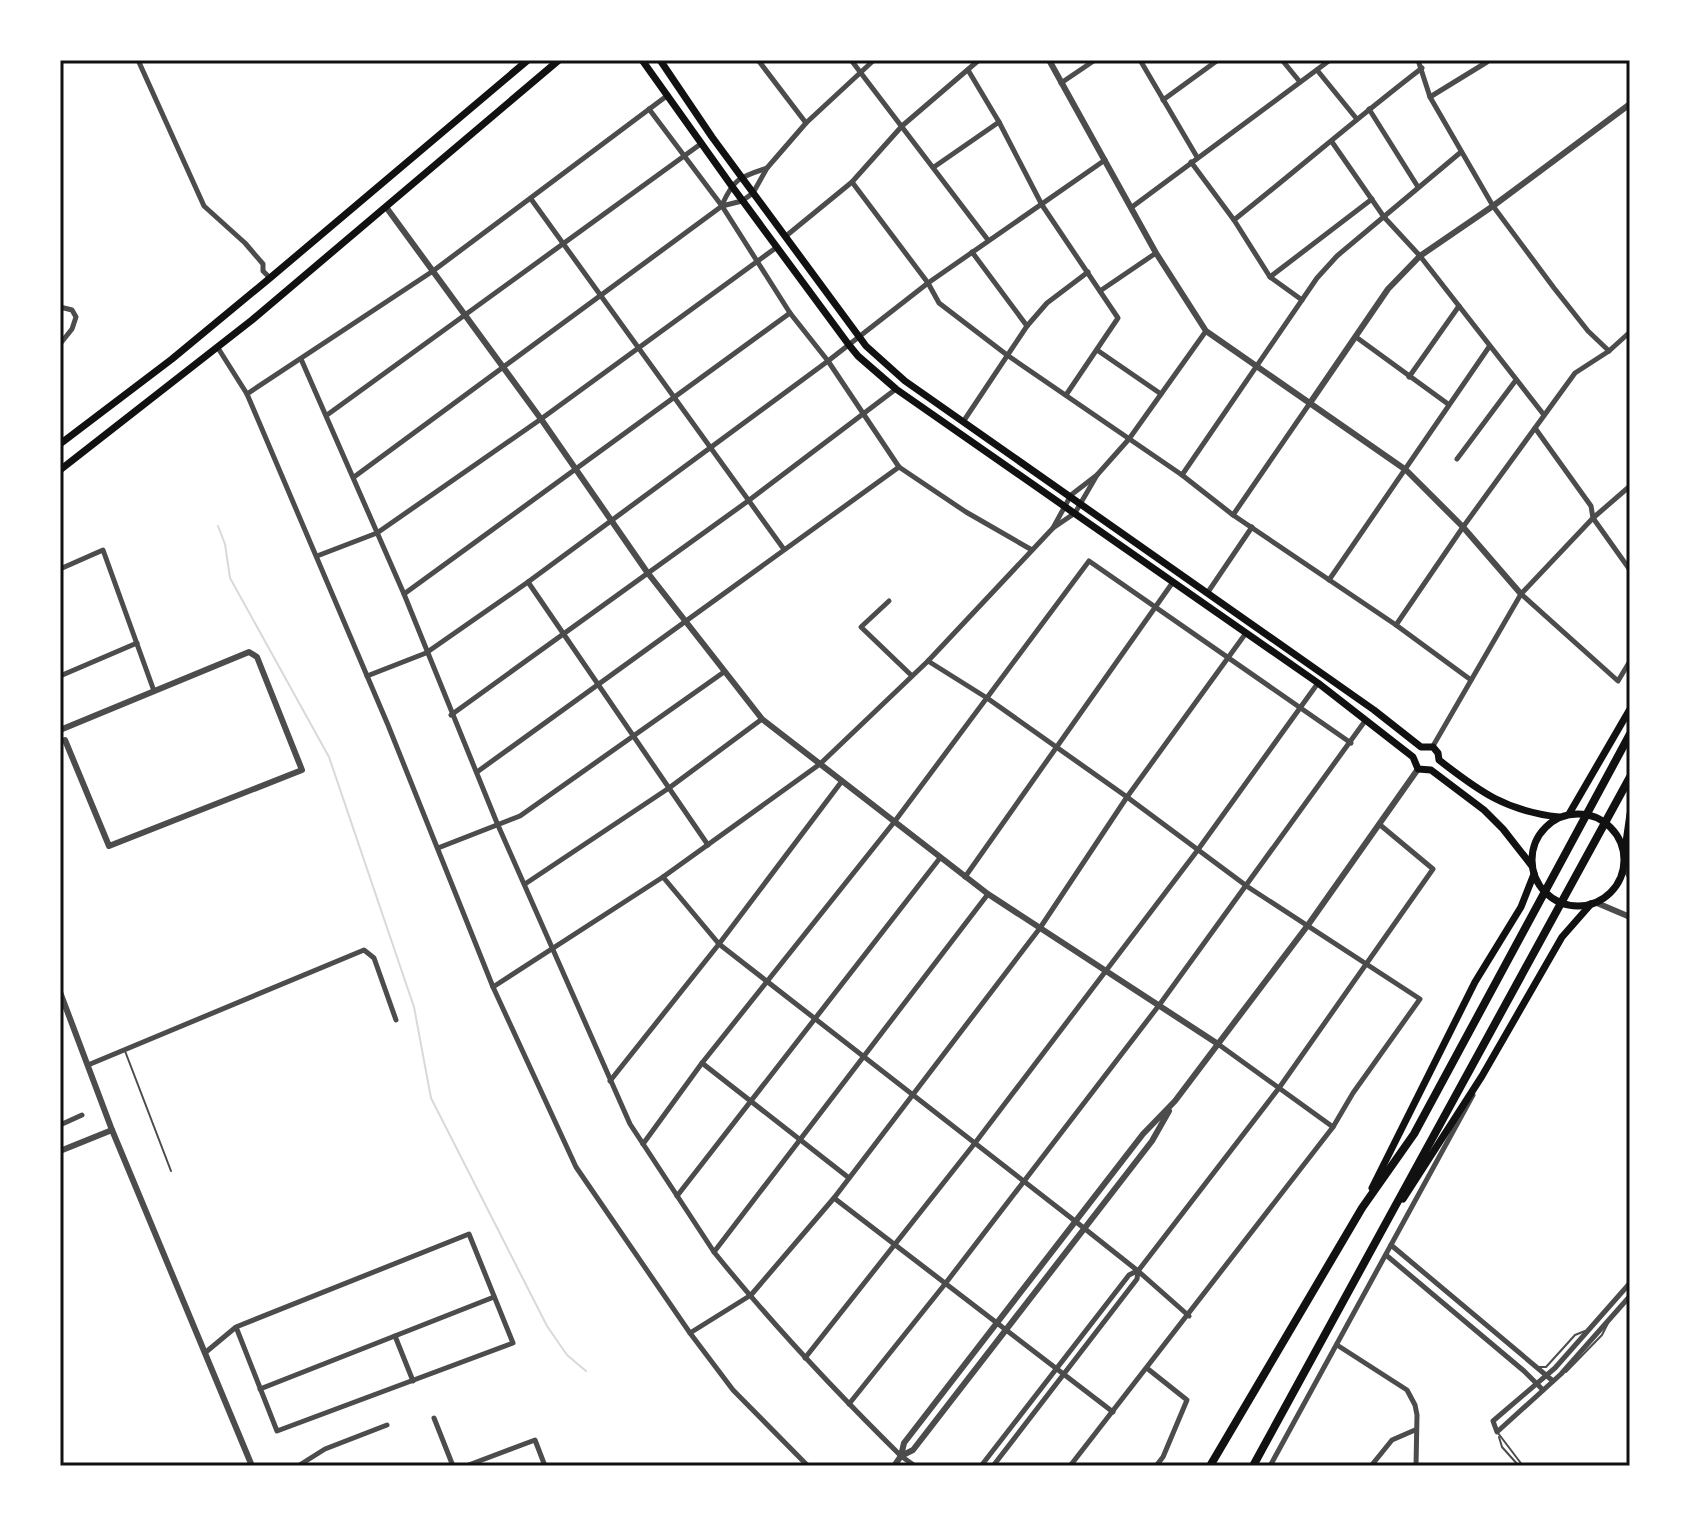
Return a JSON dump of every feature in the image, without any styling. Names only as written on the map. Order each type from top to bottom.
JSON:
[{"type":"highway","points":[[1210,1466],[1362,1208],[1414,1134],[1630,734]]},
{"type":"highway","points":[[1253,1466],[1630,777]]},
{"type":"main road","points":[[60,444],[172,359],[528,60]]},
{"type":"main road","points":[[60,470],[218,348],[559,60]]},
{"type":"main road","points":[[642,60],[858,356],[896,389],[1318,683],[1413,757],[1418,769],[1431,770],[1484,810],[1503,829],[1551,898],[1576,906],[1594,904]]},
{"type":"main road","points":[[660,60],[859,337],[895,374],[1208,592],[1421,747],[1433,747],[1439,760],[1473,787],[1506,806],[1537,815],[1559,817]]},
{"type":"main road","points":[[1569,814],[1630,709]]},
{"type":"main road","points":[[1413,757],[1421,747]]},
{"type":"main road","points":[[1431,770],[1439,760]]},
{"type":"main road","points":[[1362,1208],[1475,982],[1521,907],[1533,870],[1531,856],[1537,837],[1559,817],[1588,814],[1601,819],[1613,829],[1621,841],[1624,855]]},
{"type":"main road","points":[[1380,1237],[1482,1076],[1562,937],[1618,883],[1624,866],[1630,814]]},
{"type":"street","points":[[138,60],[204,206],[245,243],[263,264],[263,271],[270,278]]},
{"type":"street","points":[[758,60],[806,123]]},
{"type":"street","points":[[851,60],[988,240]]},
{"type":"street","points":[[354,477],[722,206],[742,201],[753,193],[767,168],[806,123],[874,60]]},
{"type":"street","points":[[786,236],[852,182],[902,126],[979,60]]},
{"type":"street","points":[[1049,60],[1156,253],[1206,331],[1406,470],[1463,527],[1521,594],[1618,681],[1630,661]]},
{"type":"street","points":[[1061,83],[1095,60]]},
{"type":"street","points":[[1140,60],[1197,157]]},
{"type":"street","points":[[1163,100],[1218,60]]},
{"type":"street","points":[[1282,60],[1300,82]]},
{"type":"street","points":[[1132,207],[1330,60]]},
{"type":"street","points":[[1418,60],[1430,97],[1493,206],[1562,299],[1609,351]]},
{"type":"street","points":[[1430,97],[1486,60]]},
{"type":"street","points":[[1234,220],[1332,142],[1356,118],[1422,68]]},
{"type":"street","points":[[968,70],[1042,205],[1118,318],[1066,395]]},
{"type":"street","points":[[1317,70],[1356,118]]},
{"type":"street","points":[[247,394],[433,271],[668,95]]},
{"type":"street","points":[[1233,515],[1388,289],[1420,256],[1630,104]]},
{"type":"street","points":[[649,109],[722,206],[790,313],[828,361],[899,467],[966,512],[1032,550]]},
{"type":"street","points":[[1369,109],[1418,187]]},
{"type":"street","points":[[934,167],[999,122]]},
{"type":"street","points":[[1332,142],[1384,217],[1420,256],[1544,415]]},
{"type":"street","points":[[327,415],[702,143]]},
{"type":"street","points":[[1182,475],[1302,300],[1337,256],[1461,152]]},
{"type":"street","points":[[367,676],[426,653],[528,582],[712,448],[928,283],[1106,160]]},
{"type":"street","points":[[1191,162],[1234,220],[1270,277],[1302,300]]},
{"type":"street","points":[[722,206],[731,185],[742,176],[767,168]]},
{"type":"street","points":[[852,182],[928,283],[939,303],[1007,355],[1471,680]]},
{"type":"street","points":[[531,198],[561,244],[783,548]]},
{"type":"street","points":[[1270,277],[1372,199]]},
{"type":"street","points":[[386,207],[541,419],[647,572],[762,719],[988,894],[1160,1004],[1333,1127]]},
{"type":"street","points":[[317,556],[377,533],[541,419],[777,247]]},
{"type":"street","points":[[972,252],[1027,326]]},
{"type":"street","points":[[1100,291],[1156,253]]},
{"type":"street","points":[[963,422],[1027,326],[1047,303],[1088,272]]},
{"type":"street","points":[[1409,377],[1459,306]]},
{"type":"street","points":[[60,307],[72,310],[76,317],[72,329],[60,344]]},
{"type":"street","points":[[404,594],[790,313]]},
{"type":"street","points":[[1053,528],[1071,495],[1097,475],[1129,439],[1206,331]]},
{"type":"street","points":[[1396,625],[1575,373],[1609,351],[1630,332]]},
{"type":"street","points":[[1356,337],[1448,404]]},
{"type":"street","points":[[1329,580],[1489,347]]},
{"type":"street","points":[[218,348],[247,394],[367,676],[493,987],[576,1167],[733,1390],[808,1466]]},
{"type":"street","points":[[1097,350],[1161,394]]},
{"type":"street","points":[[301,359],[404,594],[497,823],[630,1124],[714,1252],[805,1358],[901,1456],[915,1466]]},
{"type":"street","points":[[1457,459],[1516,380]]},
{"type":"street","points":[[451,715],[748,501],[896,389]]},
{"type":"street","points":[[1535,428],[1591,506],[1593,518],[1630,570]]},
{"type":"street","points":[[477,772],[899,467]]},
{"type":"street","points":[[493,987],[663,877],[820,764],[928,661],[1053,528],[1075,513],[1097,475]]},
{"type":"street","points":[[1433,747],[1521,594],[1593,518],[1630,486]]},
{"type":"street","points":[[1208,592],[1252,527]]},
{"type":"street","points":[[60,569],[103,550],[154,691]]},
{"type":"street","points":[[643,1144],[702,1063],[895,821],[1089,561],[1351,743]]},
{"type":"street","points":[[528,582],[708,845]]},
{"type":"street","points":[[965,877],[1173,582]]},
{"type":"street","points":[[889,601],[861,627],[911,675]]},
{"type":"street","points":[[690,1333],[751,1295],[834,1198],[1040,928],[1127,797],[1246,632]]},
{"type":"street","points":[[60,676],[137,643]]},
{"type":"street","points":[[60,729],[249,652],[257,657],[302,770],[109,846],[65,740]]},
{"type":"street","points":[[928,661],[1057,747],[1248,887],[1420,999],[1353,1093],[1333,1127],[1070,1466]]},
{"type":"street","points":[[438,848],[520,816],[724,672]]},
{"type":"street","points":[[805,1358],[1107,970],[1318,683]]},
{"type":"street","points":[[525,884],[669,788],[762,719]]},
{"type":"street","points":[[849,1404],[1160,1004],[1248,887],[1365,721]]},
{"type":"street","points":[[894,1466],[901,1456],[904,1443],[1143,1134],[1175,1101],[1308,925],[1418,769]]},
{"type":"street","points":[[610,1081],[719,944],[843,779]]},
{"type":"street","points":[[981,1466],[1129,1275],[1138,1271],[1279,1088],[1433,869],[1379,824]]},
{"type":"street","points":[[677,1196],[940,858]]},
{"type":"street","points":[[1624,866],[1630,877]]},
{"type":"street","points":[[663,877],[719,944],[1085,1228],[1189,1316]]},
{"type":"street","points":[[714,1252],[988,894]]},
{"type":"street","points":[[1594,904],[1630,917]]},
{"type":"street","points":[[88,1065],[364,950],[374,958],[396,1020]]},
{"type":"street","points":[[60,992],[112,1130],[252,1466]]},
{"type":"street","points":[[702,1063],[849,1178]]},
{"type":"street","points":[[1270,1466],[1466,1112],[1482,1076]]},
{"type":"street","points":[[901,1456],[913,1450],[1007,1330],[1152,1141],[1175,1101]]},
{"type":"street","points":[[60,1125],[82,1115]]},
{"type":"street","points":[[60,1151],[112,1130]]},
{"type":"street","points":[[834,1198],[1113,1412]]},
{"type":"street","points":[[206,1352],[236,1327],[469,1234],[513,1343],[277,1431],[236,1327]]},
{"type":"street","points":[[1391,1245],[1553,1381]]},
{"type":"street","points":[[1386,1255],[1543,1390]]},
{"type":"street","points":[[993,1466],[1137,1279],[1138,1271]]},
{"type":"street","points":[[1630,1283],[1547,1375],[1493,1421],[1497,1432],[1561,1374],[1630,1296]]},
{"type":"street","points":[[1431,1292],[1437,1285]]},
{"type":"street","points":[[260,1389],[494,1297]]},
{"type":"street","points":[[395,1336],[413,1381]]},
{"type":"street","points":[[1337,1345],[1407,1390],[1415,1405],[1416,1466]]},
{"type":"street","points":[[1148,1369],[1187,1400],[1163,1457],[1156,1466]]},
{"type":"street","points":[[434,1418],[453,1466]]},
{"type":"street","points":[[298,1466],[325,1449],[387,1425]]},
{"type":"street","points":[[1371,1466],[1392,1440],[1415,1430]]},
{"type":"street","points":[[466,1466],[535,1440],[545,1466]]},
{"type":"lane","points":[[125,1049],[171,1171]]},
{"type":"lane","points":[[1537,1367],[1546,1367],[1575,1335],[1589,1329]]},
{"type":"lane","points":[[1546,1367],[1547,1375]]},
{"type":"lane","points":[[1497,1432],[1502,1447],[1521,1466]]},
{"type":"waterway","points":[[218,526],[225,544],[230,578],[329,757],[414,1007],[431,1098],[547,1326],[567,1355],[586,1371]]}]
